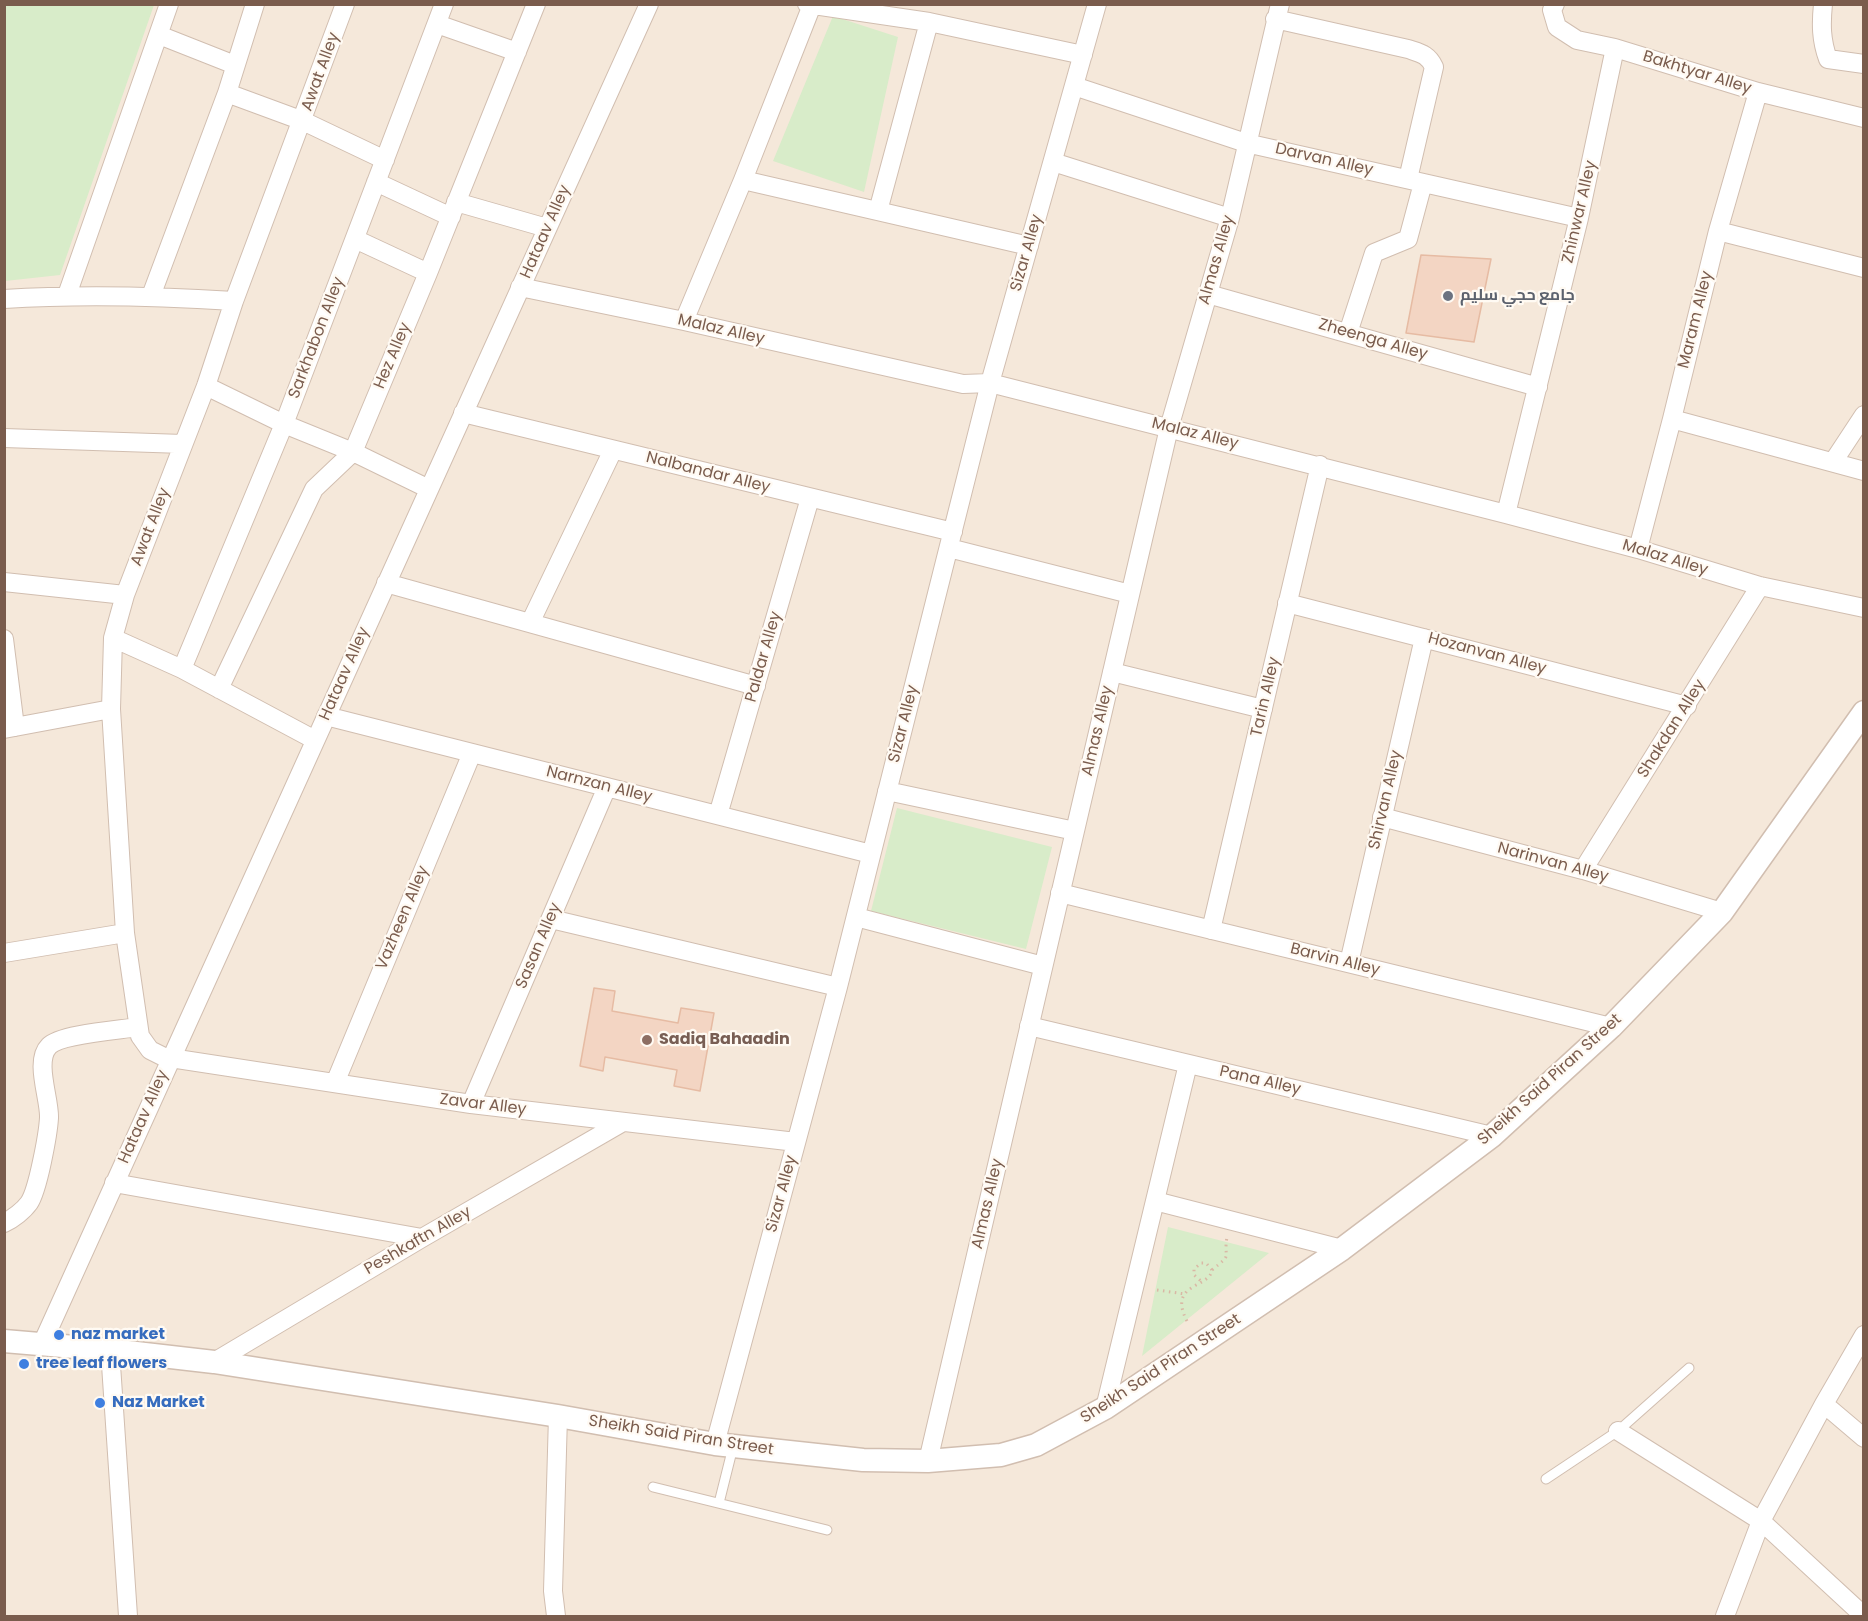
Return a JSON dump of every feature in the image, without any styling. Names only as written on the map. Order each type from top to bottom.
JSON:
[{"type":"street","points":[[67,295],[169,4]]},
{"type":"street","points":[[151,296],[227,93],[255,4]]},
{"type":"street","name":"Awat Alley","points":[[171,1057],[164,1057],[150,1050],[144,1043],[138,1027],[124,933],[111,709],[113,638],[125,595],[206,386],[234,301],[345,4]]},
{"type":"street","name":"Sarkhabon Alley","points":[[182,669],[284,424],[444,4]]},
{"type":"street","name":"Hez Alley","points":[[219,689],[314,489],[353,453],[536,4]]},
{"type":"street","name":"Hataav Alley","points":[[42,1344],[649,4]]},
{"type":"street","name":"Sizar Alley","points":[[724,1445],[796,1142],[856,917],[990,383],[1097,4]]},
{"type":"street","name":"Bakhtyar Alley","points":[[1555,4],[1552,10],[1557,27],[1577,40],[1615,48],[1758,92],[1863,118]]},
{"type":"street","points":[[1823,4],[1822,44],[1828,59],[1863,64]]},
{"type":"street","points":[[684,321],[743,180],[810,5],[929,22],[1083,55]]},
{"type":"street","points":[[1277,12],[1425,54],[1430,58],[1434,67],[1408,239],[1374,254],[1348,333]]},
{"type":"street","name":"Almas Alley","points":[[928,1461],[1169,428],[1230,218],[1277,12]]},
{"type":"street","points":[[878,211],[929,22]]},
{"type":"street","points":[[437,24],[517,52]]},
{"type":"street","points":[[159,35],[235,65]]},
{"type":"street","name":"Zhinwar Alley","points":[[1506,514],[1579,218],[1615,48]]},
{"type":"street","name":"Darvan Alley","points":[[1074,86],[1246,143],[1579,218]]},
{"type":"street","name":"Maram Alley","points":[[1638,549],[1718,231],[1758,92]]},
{"type":"street","points":[[227,93],[303,121],[385,160]]},
{"type":"street","points":[[1053,162],[1230,218]]},
{"type":"street","points":[[743,180],[1029,246]]},
{"type":"street","points":[[376,182],[454,209],[547,228]]},
{"type":"street","points":[[1718,231],[1863,268]]},
{"type":"street","points":[[355,239],[428,273]]},
{"type":"street","name":"Malaz Alley","points":[[520,287],[684,321],[963,384],[990,383],[1506,514],[1638,549],[1760,586],[1863,608]]},
{"type":"street","name":"Zheenga Alley","points":[[1208,294],[1538,387]]},
{"type":"street","points":[[4,299],[67,295],[151,296],[234,301]]},
{"type":"street","points":[[206,386],[429,489]]},
{"type":"street","name":"Nalbandar Alley","points":[[463,413],[810,498],[1130,594]]},
{"type":"street","points":[[1833,462],[1863,415]]},
{"type":"street","points":[[1672,419],[1863,471]]},
{"type":"street","points":[[4,438],[183,444]]},
{"type":"street","points":[[530,623],[614,450]]},
{"type":"street","name":"Tarin Alley","points":[[1211,930],[1320,465]]},
{"type":"street","name":"Paldar Alley","points":[[718,815],[810,498]]},
{"type":"street","points":[[4,582],[125,595]]},
{"type":"street","points":[[387,583],[756,686]]},
{"type":"street","name":"Shakdan Alley","points":[[1583,870],[1760,586]]},
{"type":"street","name":"Hozanvan Alley","points":[[1287,603],[1687,706]]},
{"type":"street","points":[[113,638],[182,669],[315,740]]},
{"type":"street","name":"Shirvan Alley","points":[[1349,963],[1424,638]]},
{"type":"street","points":[[4,639],[10,728],[111,709]]},
{"type":"street","points":[[1112,672],[1263,709]]},
{"type":"street","name":"Sheikh Said Piran Street","points":[[4,1341],[214,1362],[558,1416],[724,1445],[863,1460],[928,1461],[1001,1455],[1036,1445],[1105,1408],[1342,1249],[1492,1136],[1611,1027],[1722,912],[1863,712]]},
{"type":"street","name":"Narnzan Alley","points":[[326,716],[871,854]]},
{"type":"street","name":"Vazheen Alley","points":[[334,1083],[472,753]]},
{"type":"street","name":"Sasan Alley","points":[[471,1104],[607,787]]},
{"type":"street","points":[[887,791],[1075,831]]},
{"type":"street","name":"Narinvan Alley","points":[[1382,817],[1583,870],[1722,912]]},
{"type":"street","name":"Barvin Alley","points":[[1060,893],[1611,1027]]},
{"type":"street","points":[[856,917],[1043,966]]},
{"type":"street","points":[[551,919],[838,987]]},
{"type":"street","points":[[4,953],[124,933]]},
{"type":"street","name":"Pana Alley","points":[[1029,1026],[1492,1136]]},
{"type":"street","points":[[4,1223],[11,1220],[30,1202],[38,1177],[49,1116],[43,1060],[48,1046],[61,1038],[138,1027]]},
{"type":"street","name":"Zavar Alley","points":[[171,1057],[471,1104],[796,1142]]},
{"type":"street","points":[[1105,1408],[1188,1064]]},
{"type":"street","name":"Peshkaftn Alley","points":[[214,1362],[623,1122]]},
{"type":"street","points":[[114,1183],[422,1238]]},
{"type":"street","points":[[1155,1201],[1342,1249]]},
{"type":"street","points":[[1725,1617],[1761,1521],[1863,1335]]},
{"type":"street","points":[[110,1350],[128,1617]]},
{"type":"street","points":[[1824,1404],[1863,1438]]},
{"type":"street","points":[[556,1617],[554,1591],[558,1416]]},
{"type":"street","points":[[1618,1431],[1761,1521],[1863,1616]]},
{"type":"lane","points":[[1546,1479],[1618,1431],[1689,1368]]},
{"type":"lane","points":[[719,1503],[724,1445]]},
{"type":"lane","points":[[653,1487],[827,1530]]},
{"type":"path","points":[[1187,1321],[1183,1302],[1185,1294],[1201,1281],[1209,1278],[1212,1270],[1224,1263],[1227,1258],[1226,1242],[1229,1220]]},
{"type":"path","points":[[1201,1281],[1194,1275],[1196,1266],[1206,1263],[1212,1270]]},
{"type":"path","points":[[1157,1290],[1185,1294]]},
{"type":"shaded area","points":[[5,5],[1863,5],[1863,1616],[5,1616]]},
{"type":"green space","points":[[4,5],[154,5],[60,275],[5,281]]},
{"type":"green space","points":[[833,16],[898,37],[864,192],[773,161]]},
{"type":"green space","points":[[897,808],[1052,847],[1026,949],[871,911]]},
{"type":"green space","points":[[1168,1227],[1269,1253],[1142,1356]]},
{"type":"building","name":"جامع حجي سليم","points":[[1421,255],[1491,259],[1474,342],[1406,333]]},
{"type":"building","name":"Sadiq Bahaadin","points":[[594,988],[615,991],[612,1011],[678,1023],[681,1008],[714,1013],[700,1091],[674,1086],[677,1070],[605,1057],[603,1071],[580,1066]]},
{"type":"place","name":"جامع حجي سليم","points":[[1448,296]]},
{"type":"place","name":"Sadiq Bahaadin","points":[[647,1040]]},
{"type":"place","name":"naz market","points":[[59,1335]]},
{"type":"place","name":"tree leaf flowers","points":[[24,1364]]},
{"type":"place","name":"Naz Market","points":[[100,1403]]}]
